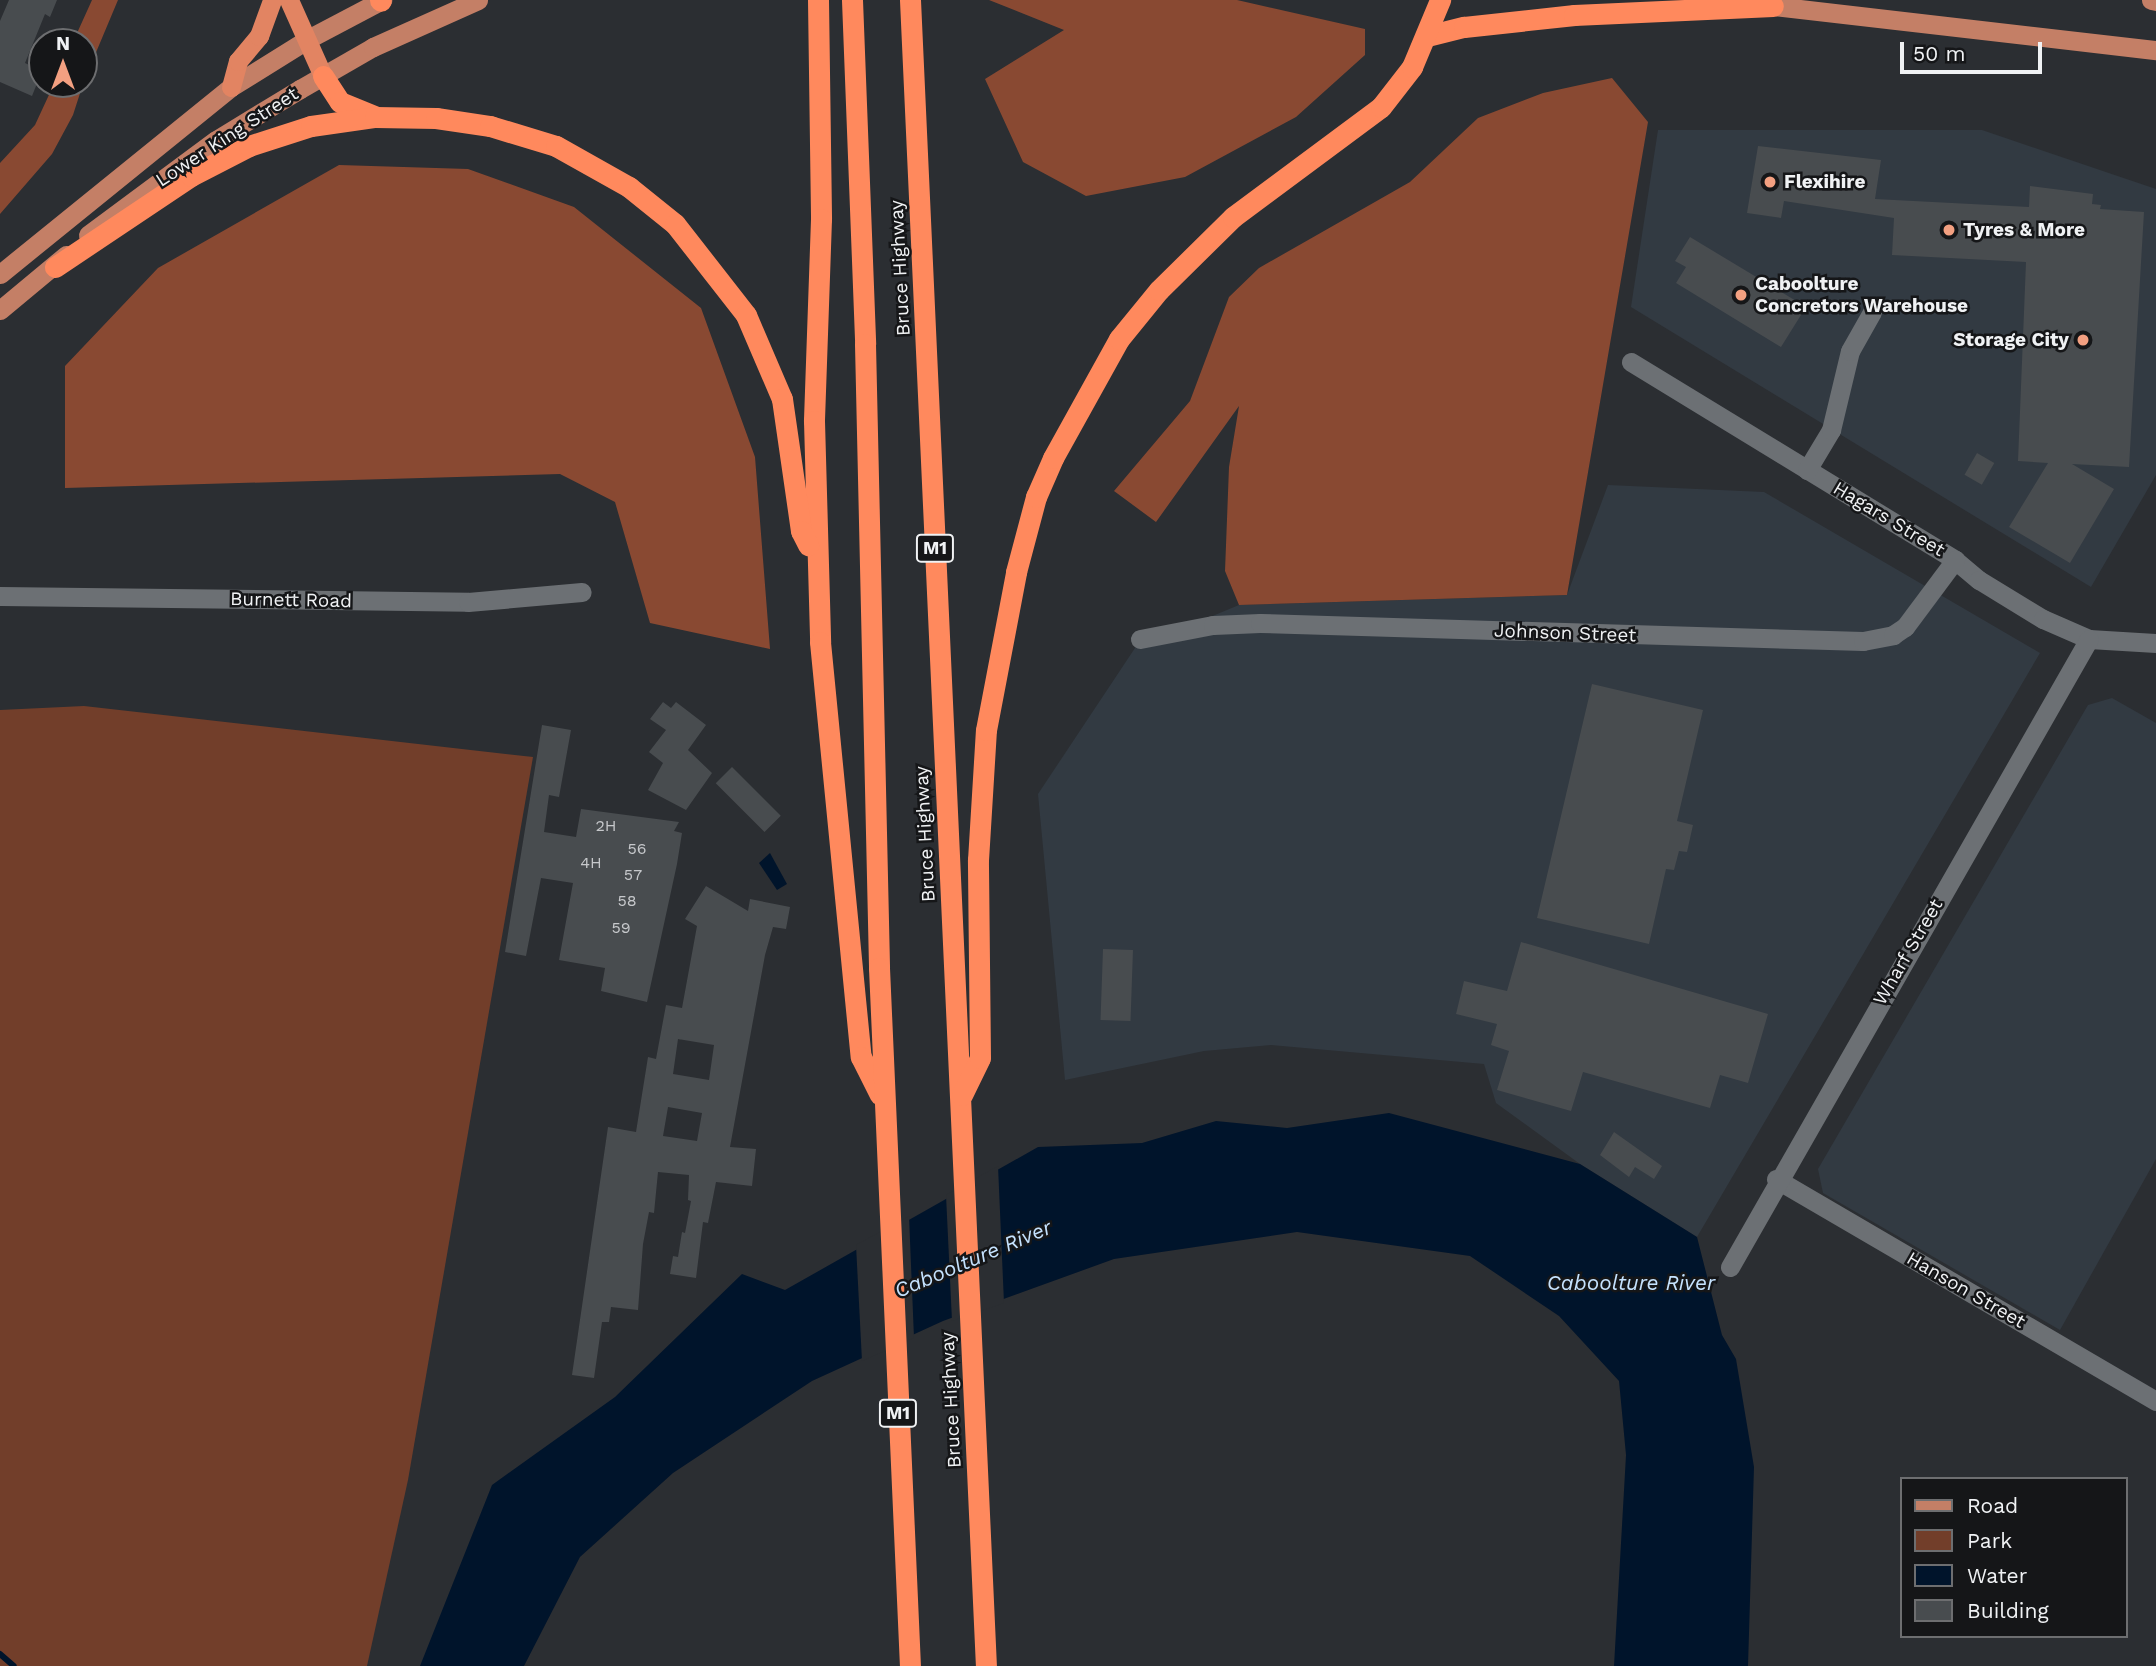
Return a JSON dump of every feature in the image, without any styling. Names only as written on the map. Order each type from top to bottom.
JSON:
[{"type":"highway","points":[[231,87],[238,61],[259,36],[272,0]]},
{"type":"highway","points":[[289,0],[323,76],[340,102],[375,117]]},
{"type":"highway","points":[[818,0],[821,219],[814,421],[816,564],[828,755],[861,1057],[884,1103]]},
{"type":"highway","name":"Bruce Highway","points":[[852,0],[865,344],[884,1103],[909,1661]]},
{"type":"highway","name":"Bruce Highway","points":[[910,0],[986,1666]]},
{"type":"highway","points":[[961,1097],[980,1058],[978,860],[985,730],[1019,561],[1052,458],[1101,368],[1159,290],[1233,217],[1381,107],[1412,67],[1440,0]]},
{"type":"highway","points":[[1427,36],[1464,27],[1574,15],[1773,6]]},
{"type":"highway","points":[[55,267],[159,195],[249,146],[311,126],[375,117],[468,121],[556,146],[629,187],[675,225],[732,292],[773,373],[792,448],[802,531],[816,564]]},
{"type":"main road","name":"Lower King Street","points":[[0,274],[231,87],[307,39],[381,0]]},
{"type":"main road","name":"Lower King Street","points":[[0,310],[55,267],[74,246],[165,176],[373,47],[478,0]]},
{"type":"main road","points":[[1719,0],[2152,53]]},
{"type":"main road","points":[[2151,0],[2156,1]]},
{"type":"street","points":[[1807,470],[1831,430],[1847,359],[1872,312]]},
{"type":"street","name":"Hagars Street","points":[[1631,362],[1955,560],[1979,580],[2043,619],[2089,639],[2156,643]]},
{"type":"street","name":"Johnson Street","points":[[1140,639],[1213,625],[1260,624],[1863,641],[1893,635],[1905,627],[1955,560]]},
{"type":"street","name":"Burnett Road","points":[[0,596],[468,602],[582,592]]},
{"type":"street","name":"Wharf Street","points":[[1730,1267],[1776,1179],[2089,639]]},
{"type":"street","name":"Hanson Street","points":[[1776,1179],[2156,1401]]},
{"type":"shaded area","points":[[92,0],[118,0],[98,48],[98,28],[79,28]]},
{"type":"shaded area","points":[[989,0],[1237,0],[1365,29],[1365,55],[1296,117],[1185,177],[1086,196],[1023,162],[985,79],[1064,30]]},
{"type":"shaded area","points":[[1612,78],[1648,122],[1567,595],[1239,605],[1225,571],[1229,467],[1239,406],[1156,522],[1114,491],[1190,401],[1229,297],[1259,268],[1410,182],[1478,118],[1543,93]]},
{"type":"shaded area","points":[[48,98],[78,98],[73,115],[52,154],[0,214],[0,163],[35,125]]},
{"type":"shaded area","points":[[1658,130],[1982,130],[2156,189],[2156,475],[2091,587],[1631,307]]},
{"type":"shaded area","points":[[339,165],[468,169],[574,207],[701,308],[755,457],[770,649],[650,623],[615,502],[560,474],[65,488],[65,366],[158,268]]},
{"type":"shaded area","points":[[1608,485],[1764,492],[2040,653],[1697,1237],[1580,1164],[1496,1103],[1484,1064],[1271,1045],[1204,1051],[1065,1080],[1038,794],[1135,648],[1239,605],[1567,595]]},
{"type":"shaded area","points":[[2112,698],[2156,723],[2156,1159],[2060,1330],[1823,1193],[1818,1169],[2088,705]]},
{"type":"green space","points":[[84,706],[533,757],[408,1480],[367,1666],[0,1666],[0,710]]},
{"type":"water","points":[[770,853],[787,884],[777,890],[759,863]]},
{"type":"water","name":"Caboolture River","points":[[1389,1113],[1580,1164],[1697,1237],[1722,1335],[1736,1359],[1754,1467],[1748,1666],[1614,1666],[1626,1455],[1619,1381],[1559,1316],[1470,1256],[1297,1232],[1114,1259],[943,1321],[812,1381],[673,1473],[580,1557],[524,1666],[420,1666],[492,1485],[615,1397],[742,1274],[785,1290],[1038,1147],[1142,1143],[1216,1121],[1287,1128]]},
{"type":"pier","points":[[998,1166],[1004,1303],[952,1321],[946,1195]]},
{"type":"pier","points":[[909,1216],[914,1338],[862,1361],[856,1245]]},
{"type":"building","points":[[9,0],[57,0],[50,17],[45,14],[39,28],[28,28],[28,56],[25,63],[28,64],[28,94],[0,82],[0,21]]},
{"type":"building","points":[[1758,146],[1881,160],[1875,199],[2029,207],[2030,186],[2093,194],[2092,204],[2101,205],[2100,209],[2144,212],[2129,467],[2072,464],[2114,489],[2070,563],[2009,527],[2048,463],[2018,461],[2026,262],[1892,255],[1894,218],[1784,201],[1781,218],[1747,213]]},
{"type":"building","points":[[1690,237],[1806,307],[1781,347],[1676,283],[1686,267],[1675,261]]},
{"type":"building","points":[[1977,453],[1994,463],[1982,485],[1964,475]]},
{"type":"building","points":[[1592,684],[1703,710],[1677,821],[1693,825],[1687,852],[1679,851],[1674,870],[1666,869],[1649,944],[1537,918]]},
{"type":"building","points":[[663,702],[671,708],[676,702],[706,725],[688,750],[712,773],[686,810],[648,790],[663,763],[649,752],[666,730],[650,719]]},
{"type":"building","points":[[542,725],[571,730],[559,797],[549,795],[544,832],[576,837],[581,809],[679,822],[674,831],[682,833],[677,864],[647,1002],[601,991],[605,968],[559,960],[573,883],[541,878],[526,956],[505,952]]},
{"type":"building","points":[[732,767],[781,816],[765,832],[716,783]]},
{"type":"building","points":[[706,886],[748,911],[750,899],[790,907],[786,929],[773,927],[765,955],[730,1147],[756,1149],[752,1186],[716,1182],[708,1223],[703,1222],[696,1278],[670,1274],[673,1256],[678,1257],[682,1232],[685,1233],[691,1201],[688,1200],[689,1175],[658,1172],[654,1213],[649,1212],[643,1244],[638,1310],[611,1307],[609,1322],[602,1322],[594,1378],[572,1375],[608,1127],[636,1132],[648,1057],[656,1059],[666,1005],[682,1008],[697,926],[685,919]],"holes":[[[678,1039],[714,1045],[709,1080],[673,1074]],[[668,1107],[702,1113],[697,1141],[663,1136]]]},
{"type":"building","points":[[1521,942],[1768,1014],[1748,1083],[1720,1075],[1710,1108],[1583,1072],[1571,1111],[1497,1090],[1509,1051],[1491,1045],[1497,1024],[1456,1014],[1464,981],[1507,991]]},
{"type":"building","points":[[1103,949],[1133,950],[1131,1021],[1101,1020]]},
{"type":"building","points":[[1614,1132],[1662,1166],[1654,1179],[1635,1167],[1629,1177],[1600,1155]]},
{"type":"waterway","points":[[0,1654],[14,1666]]},
{"type":"place","name":"Flexihire","points":[[1770,182]]},
{"type":"place","name":"Tyres & More","points":[[1949,230]]},
{"type":"place","name":"Caboolture Concretors Warehouse","points":[[1741,295]]},
{"type":"place","name":"Storage City","points":[[2083,340]]}]
